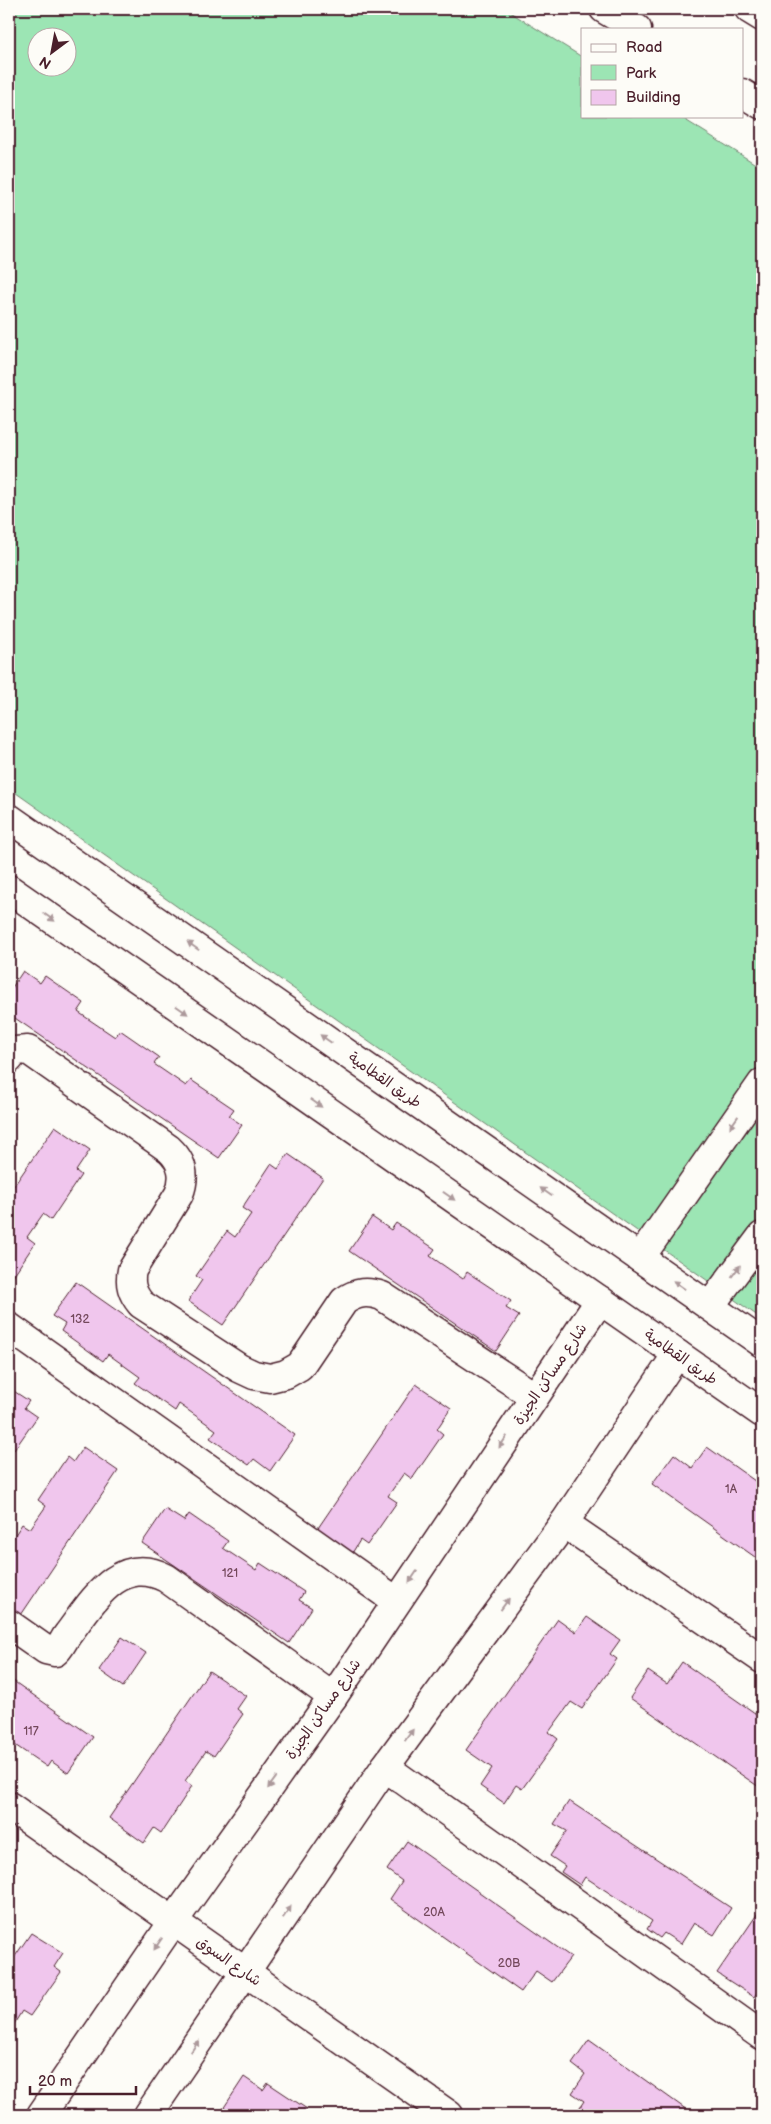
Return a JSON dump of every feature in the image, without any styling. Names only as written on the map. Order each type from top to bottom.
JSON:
[{"type":"street","points":[[604,9],[635,28]]},
{"type":"street","points":[[750,9],[762,17]]},
{"type":"street","points":[[744,94],[762,105]]},
{"type":"street","name":"طريق القطامية","points":[[9,818],[762,1343]]},
{"type":"street","name":"طريق القطامية","points":[[9,889],[762,1413]]},
{"type":"street","points":[[9,1059],[15,1051],[28,1050],[169,1149],[176,1156],[182,1169],[182,1184],[179,1194],[132,1270],[131,1288],[141,1304],[239,1368],[254,1376],[270,1378],[286,1374],[300,1366],[344,1302],[357,1294],[372,1293],[382,1296],[534,1396]]},
{"type":"street","points":[[640,1258],[762,1082]]},
{"type":"street","points":[[710,1306],[762,1236]]},
{"type":"street","name":"شارع مساكن الجيزة","points":[[41,2115],[173,1922],[334,1696],[396,1601],[600,1300]]},
{"type":"street","points":[[9,1328],[396,1601]]},
{"type":"street","points":[[148,2115],[385,1767],[564,1523],[678,1354]]},
{"type":"street","points":[[564,1523],[762,1660]]},
{"type":"street","points":[[9,1624],[46,1650],[55,1652],[99,1593],[111,1583],[124,1573],[153,1571],[166,1578],[334,1696]]},
{"type":"street","points":[[385,1767],[762,2036]]},
{"type":"street","name":"شارع السوق","points":[[9,1806],[449,2115]]},
{"type":"green space","points":[[9,9],[505,9],[581,56],[581,118],[682,118],[762,168],[762,1319],[9,788]]},
{"type":"building","points":[[23,971],[40,983],[45,976],[84,1003],[78,1012],[115,1037],[120,1030],[159,1057],[154,1064],[186,1086],[191,1080],[234,1109],[229,1116],[242,1125],[219,1158],[9,1014],[9,992]]},
{"type":"building","points":[[55,1126],[90,1150],[76,1171],[81,1175],[51,1220],[43,1214],[27,1237],[35,1243],[9,1282],[9,1193]]},
{"type":"building","points":[[288,1154],[323,1178],[223,1325],[188,1301],[202,1280],[196,1276],[227,1231],[235,1237],[251,1214],[242,1208],[271,1164],[278,1169]]},
{"type":"building","points":[[372,1217],[391,1230],[396,1223],[435,1249],[430,1256],[463,1279],[467,1272],[511,1301],[506,1308],[519,1316],[496,1351],[349,1251]]},
{"type":"building","points":[[76,1282],[295,1435],[270,1471],[254,1459],[249,1465],[210,1438],[216,1430],[179,1404],[175,1411],[135,1383],[140,1377],[108,1354],[103,1361],[61,1331],[65,1324],[52,1316]]},
{"type":"building","points":[[416,1384],[451,1408],[437,1429],[443,1434],[412,1479],[404,1473],[388,1496],[397,1502],[367,1545],[360,1540],[351,1555],[316,1531]]},
{"type":"building","points":[[9,1388],[29,1401],[24,1408],[37,1417],[14,1450],[9,1447]]},
{"type":"building","points":[[83,1447],[118,1471],[19,1618],[9,1611],[9,1544],[22,1524],[30,1529],[46,1506],[38,1500],[67,1457],[73,1462]]},
{"type":"building","points":[[707,1447],[762,1486],[762,1562],[652,1484],[674,1454],[692,1468]]},
{"type":"building","points":[[165,1509],[184,1521],[189,1514],[228,1541],[223,1548],[256,1570],[260,1563],[304,1592],[299,1600],[312,1608],[289,1643],[142,1543]]},
{"type":"building","points":[[587,1617],[620,1640],[610,1654],[617,1659],[582,1709],[571,1702],[549,1732],[558,1739],[522,1789],[516,1785],[504,1803],[480,1786],[492,1768],[466,1750],[558,1619],[576,1632]]},
{"type":"building","points":[[122,1637],[146,1653],[123,1687],[99,1670]]},
{"type":"building","points":[[682,1662],[762,1718],[762,1789],[630,1698],[648,1671],[667,1684]]},
{"type":"building","points":[[209,1671],[246,1696],[237,1709],[243,1714],[214,1756],[206,1751],[185,1781],[192,1786],[161,1833],[154,1828],[144,1843],[109,1818]]},
{"type":"building","points":[[9,1678],[93,1737],[68,1773],[51,1761],[47,1767],[9,1741],[13,1731],[9,1728]]},
{"type":"building","points":[[569,1801],[731,1908],[714,1935],[694,1923],[681,1944],[664,1933],[660,1938],[647,1929],[652,1921],[585,1877],[580,1885],[561,1872],[565,1866],[550,1856],[567,1831],[554,1824]]},
{"type":"building","points":[[407,1841],[571,1957],[552,1982],[536,1971],[521,1992],[390,1899],[402,1881],[387,1870]]},
{"type":"building","points":[[762,1907],[762,1985],[754,1997],[717,1973]]},
{"type":"building","points":[[31,1933],[63,1953],[54,1967],[61,1972],[30,2016],[22,2011],[9,2032],[9,1965]]},
{"type":"building","points":[[589,2040],[694,2115],[586,2115],[578,2110],[584,2101],[572,2093],[585,2074],[572,2064]]},
{"type":"building","points":[[244,2077],[263,2090],[268,2083],[307,2109],[303,2115],[226,2115],[221,2112]]}]
